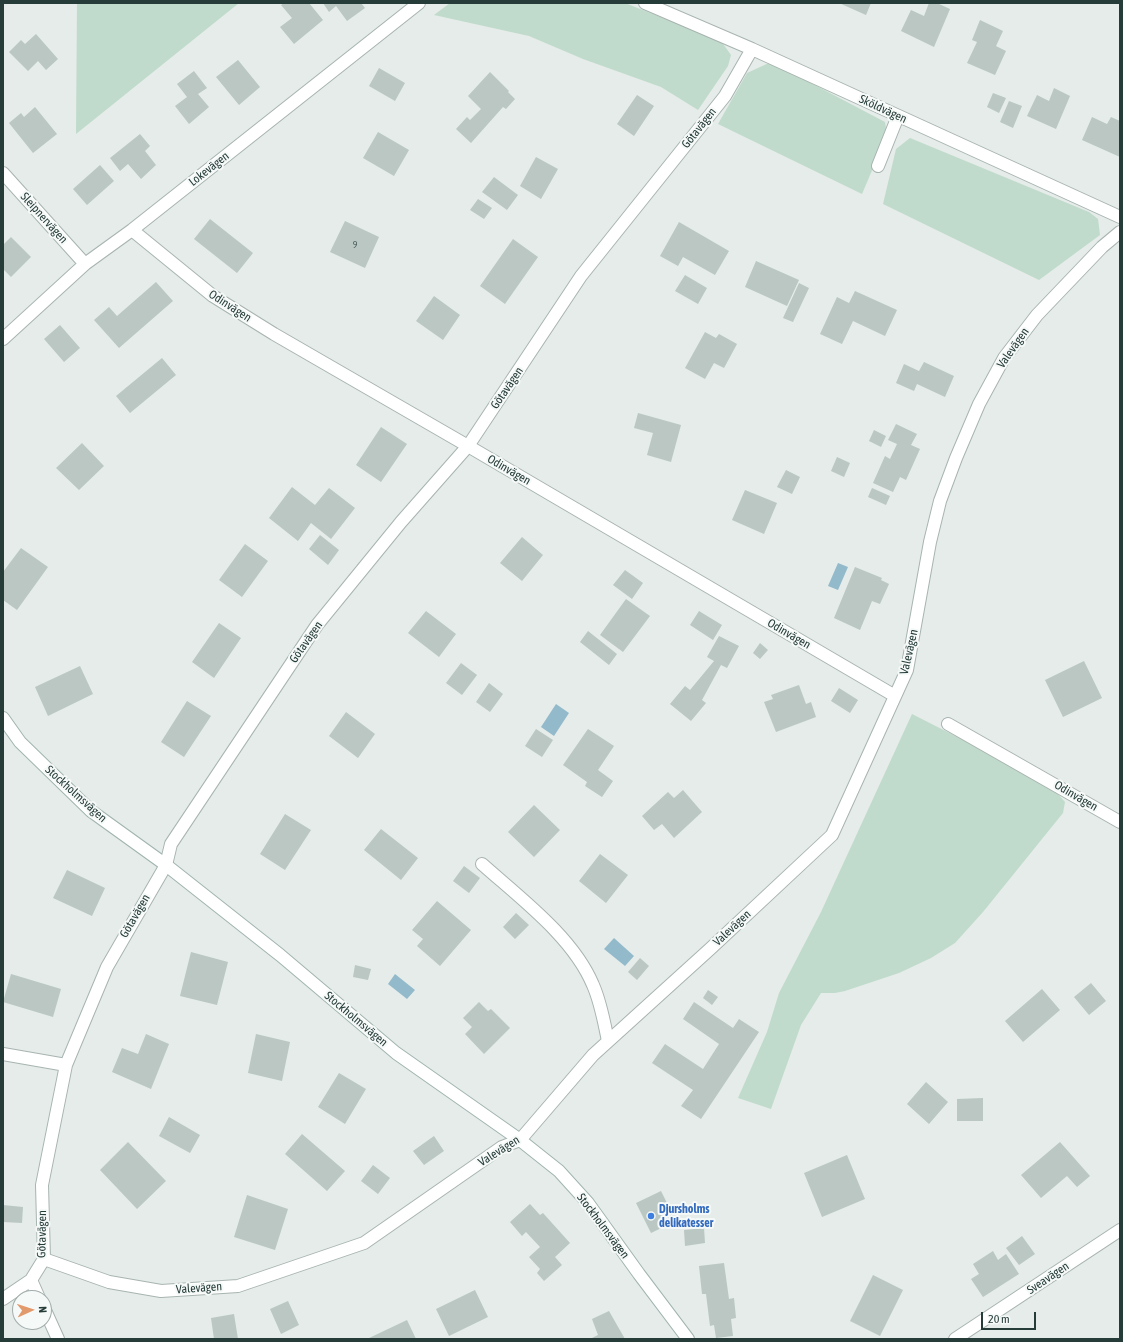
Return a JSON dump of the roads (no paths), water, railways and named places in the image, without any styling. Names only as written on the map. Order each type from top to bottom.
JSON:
[{"type":"street","name":"Lokevägen","points":[[3,339],[85,264],[132,230],[419,3]]},
{"type":"street","name":"Sköldvägen","points":[[645,3],[752,48],[1120,217]]},
{"type":"street","name":"Götavägen","points":[[3,1299],[31,1280],[44,1259],[42,1185],[66,1065],[107,966],[166,864],[170,844],[317,625],[401,522],[468,446],[581,276],[725,96],[752,48]]},
{"type":"street","points":[[878,166],[898,116]]},
{"type":"street","name":"Sleipnervägen","points":[[3,173],[85,264]]},
{"type":"street","name":"Odinvägen","points":[[132,230],[213,296],[274,334],[896,696]]},
{"type":"street","name":"Valevägen","points":[[44,1259],[110,1282],[161,1291],[238,1286],[364,1243],[502,1147],[520,1140],[593,1055],[710,949],[832,835],[907,670],[930,542],[940,501],[978,404],[1004,358],[1037,315],[1102,248],[1120,232]]},
{"type":"street","name":"Stockholmsvägen","points":[[3,718],[20,742],[91,811],[166,864],[280,955],[396,1053],[520,1140],[559,1171],[588,1203],[688,1339]]},
{"type":"street","name":"Odinvägen","points":[[948,724],[1120,822]]},
{"type":"street","points":[[482,864],[552,926],[584,967],[593,985],[600,1006],[608,1041]]},
{"type":"street","points":[[3,1054],[66,1065]]},
{"type":"street","name":"Sveavägen","points":[[955,1339],[1120,1230]]},
{"type":"street","points":[[31,1280],[35,1290]]},
{"type":"street","points":[[52,1326],[58,1339]]},
{"type":"water","points":[[838,563],[848,567],[838,590],[828,586]]},
{"type":"water","points":[[556,704],[569,713],[554,736],[541,727]]},
{"type":"water","points":[[614,938],[634,956],[625,966],[604,949]]},
{"type":"water","points":[[395,974],[415,990],[407,999],[388,984]]},
{"type":"place","name":"Djursholms delikatesser","points":[[651,1216]]}]
